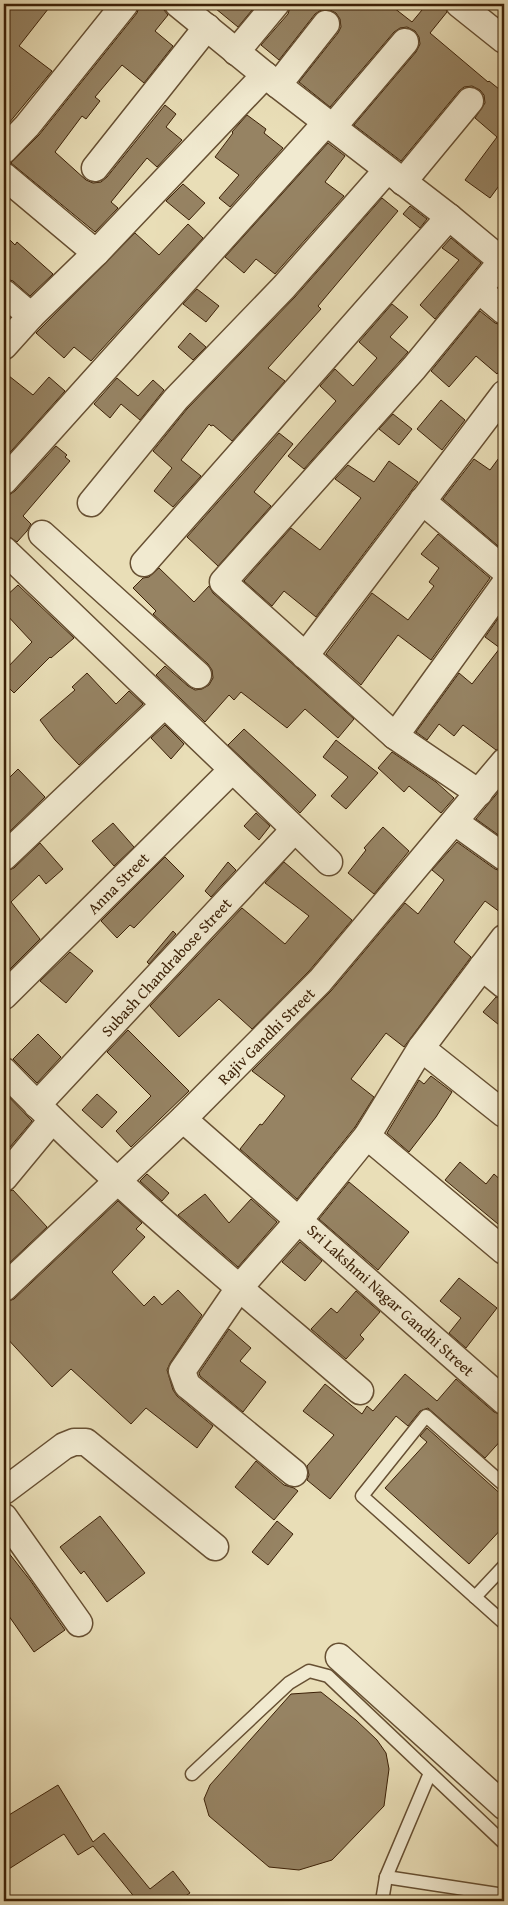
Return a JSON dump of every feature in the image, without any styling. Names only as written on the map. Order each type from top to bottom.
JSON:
[{"type":"street","points":[[4,150],[27,126],[125,4]]},
{"type":"street","points":[[178,4],[329,126],[502,261],[346,445],[224,582],[395,736],[479,793]]},
{"type":"street","points":[[236,52],[276,4]]},
{"type":"street","points":[[459,4],[504,40]]},
{"type":"street","points":[[4,346],[30,316],[272,80],[326,24]]},
{"type":"street","points":[[95,168],[207,27]]},
{"type":"street","points":[[4,481],[405,42]]},
{"type":"street","points":[[91,503],[176,399],[284,287],[470,101]]},
{"type":"street","points":[[4,176],[96,253]]},
{"type":"street","points":[[144,563],[448,217]]},
{"type":"street","points":[[479,290],[504,311]]},
{"type":"street","points":[[4,293],[30,316]]},
{"type":"street","points":[[305,656],[504,394]]},
{"type":"street","points":[[422,502],[504,570]]},
{"type":"street","points":[[42,534],[198,675]]},
{"type":"street","points":[[4,550],[329,862]]},
{"type":"street","points":[[395,736],[504,585]]},
{"type":"street","points":[[88,631],[117,602]]},
{"type":"street","points":[[4,857],[164,705]]},
{"type":"street","name":"Rajiv Gandhi Street","points":[[4,1288],[183,1119],[320,981],[504,762]]},
{"type":"street","name":"Anna Street","points":[[4,996],[232,770]]},
{"type":"street","points":[[455,822],[504,857]]},
{"type":"street","name":"Subash Chandrabose Street","points":[[4,1178],[45,1112],[294,830]]},
{"type":"street","points":[[294,1473],[192,1389],[184,1378],[182,1371],[239,1288],[299,1220],[367,1136],[422,1048],[504,938]]},
{"type":"street","points":[[482,967],[504,985]]},
{"type":"street","points":[[422,1048],[504,1114]]},
{"type":"street","points":[[4,1070],[117,1182],[360,1392]]},
{"type":"street","name":"Sri Lakshmi Nagar Gandhi Street","points":[[183,1119],[504,1401]]},
{"type":"street","points":[[367,1136],[504,1251]]},
{"type":"street","points":[[4,1491],[64,1446],[74,1442],[86,1442],[215,1547]]},
{"type":"street","points":[[4,1517],[79,1623]]},
{"type":"street","points":[[339,1657],[504,1806]]},
{"type":"lane","points":[[504,1486],[426,1416],[362,1496],[504,1623]]},
{"type":"lane","points":[[475,1597],[504,1566]]},
{"type":"lane","points":[[192,1774],[289,1683],[308,1671],[328,1676],[504,1843]]},
{"type":"lane","points":[[382,1901],[386,1877],[430,1773]]},
{"type":"lane","points":[[386,1877],[504,1895]]},
{"type":"building","points":[[4,4],[52,4],[19,46],[52,71],[4,129]]},
{"type":"building","points":[[140,4],[163,4],[164,10],[168,15],[155,31],[173,46],[144,83],[122,65],[95,97],[100,101],[86,119],[82,116],[55,152],[86,180],[93,183],[101,182],[165,105],[176,114],[166,127],[182,140],[157,167],[147,158],[111,202],[118,208],[95,232],[11,163],[39,135],[137,13]]},
{"type":"building","points":[[210,4],[257,4],[238,27]]},
{"type":"building","points":[[291,4],[389,4],[412,22],[427,4],[444,4],[447,12],[430,33],[488,82],[504,93],[504,179],[490,198],[465,180],[497,137],[475,118],[485,103],[484,95],[480,90],[472,86],[464,87],[459,91],[401,161],[354,125],[416,52],[420,44],[419,37],[415,31],[407,27],[400,28],[394,32],[330,107],[299,82],[338,33],[341,27],[340,19],[336,13],[328,9],[321,10],[315,14],[279,60],[261,45],[288,14]]},
{"type":"building","points":[[247,115],[266,129],[264,133],[283,148],[230,207],[219,198],[239,175],[215,157],[232,132]]},
{"type":"building","points":[[328,143],[345,156],[325,182],[344,196],[275,274],[256,259],[244,273],[225,257]]},
{"type":"building","points":[[183,184],[205,203],[189,220],[166,201]]},
{"type":"building","points":[[382,198],[398,211],[318,306],[321,309],[268,368],[285,381],[232,441],[213,425],[209,424],[181,460],[201,476],[173,507],[154,491],[172,468],[153,451],[187,409],[295,297]]},
{"type":"building","points":[[410,206],[427,219],[420,228],[403,214]]},
{"type":"building","points":[[188,224],[203,238],[91,361],[74,347],[64,358],[36,333],[135,233],[159,255]]},
{"type":"building","points":[[4,234],[15,245],[17,242],[53,274],[30,296],[13,281],[4,278]]},
{"type":"building","points":[[451,238],[481,263],[435,319],[420,305],[459,260],[442,248]]},
{"type":"building","points":[[197,289],[219,306],[206,322],[183,304]]},
{"type":"building","points":[[392,304],[408,317],[390,337],[408,352],[304,469],[288,456],[336,401],[320,386],[335,369],[353,386],[377,358],[359,342]]},
{"type":"building","points":[[480,311],[495,323],[504,326],[504,365],[497,374],[476,356],[449,387],[431,371]]},
{"type":"building","points":[[190,333],[206,347],[193,360],[178,347]]},
{"type":"building","points":[[4,372],[33,395],[49,377],[65,391],[4,459]]},
{"type":"building","points":[[117,378],[138,396],[153,380],[164,390],[140,420],[121,404],[110,418],[94,404]]},
{"type":"building","points":[[441,400],[465,420],[442,450],[417,429]]},
{"type":"building","points":[[393,414],[412,429],[399,445],[379,429]]},
{"type":"building","points":[[279,433],[293,444],[254,492],[271,506],[218,566],[187,537]]},
{"type":"building","points":[[56,446],[67,455],[65,457],[70,461],[23,516],[31,524],[17,542],[4,535],[4,496],[15,491]]},
{"type":"building","points":[[504,451],[504,551],[443,499],[474,459],[490,470]]},
{"type":"building","points":[[389,461],[418,482],[316,617],[284,591],[272,606],[244,581],[291,528],[320,550],[361,498],[335,479],[348,465],[374,482]]},
{"type":"building","points":[[438,534],[490,578],[431,660],[398,635],[361,685],[326,654],[372,593],[408,620],[434,586],[429,582],[439,568],[421,554]]},
{"type":"building","points":[[159,568],[194,602],[209,586],[213,593],[354,719],[338,738],[305,709],[287,728],[241,692],[234,700],[229,695],[205,722],[156,675],[165,666],[195,690],[209,685],[213,678],[212,670],[208,664],[153,614],[156,611],[133,588],[143,578],[149,577]]},
{"type":"building","points":[[18,585],[74,638],[50,657],[14,693],[4,683],[4,671],[32,642],[4,612],[4,598]]},
{"type":"building","points":[[504,610],[504,747],[496,750],[463,725],[454,736],[439,724],[427,740],[416,732],[459,673],[472,684],[500,648],[485,637]]},
{"type":"building","points":[[87,673],[116,704],[129,691],[143,704],[79,765],[55,740],[40,720],[75,690],[72,687]]},
{"type":"building","points":[[165,725],[184,744],[171,759],[151,738]]},
{"type":"building","points":[[244,729],[316,795],[300,813],[228,745]]},
{"type":"building","points":[[336,740],[378,773],[346,809],[331,796],[348,777],[323,757]]},
{"type":"building","points":[[392,752],[436,782],[454,798],[441,813],[409,786],[404,792],[378,768]]},
{"type":"building","points":[[18,769],[45,797],[4,837],[4,783]]},
{"type":"building","points":[[504,785],[504,839],[476,819]]},
{"type":"building","points":[[256,813],[270,826],[259,840],[244,826]]},
{"type":"building","points":[[113,823],[134,847],[114,866],[92,841]]},
{"type":"building","points":[[383,827],[409,851],[374,894],[348,873],[366,850],[364,848]]},
{"type":"building","points":[[457,842],[495,869],[504,872],[504,915],[485,901],[454,942],[471,957],[404,1047],[386,1033],[351,1079],[374,1097],[355,1127],[297,1199],[240,1149],[285,1096],[252,1071],[331,991],[405,903],[418,914],[444,880],[432,870]]},
{"type":"building","points":[[40,843],[63,869],[46,884],[39,875],[11,902],[40,939],[4,975],[4,872],[14,868]]},
{"type":"building","points":[[165,857],[184,876],[134,928],[130,925],[117,938],[101,921]]},
{"type":"building","points":[[228,862],[236,870],[211,897],[205,891]]},
{"type":"building","points":[[284,862],[352,920],[309,971],[252,1029],[219,999],[179,1037],[150,1006],[242,908],[285,944],[309,916],[265,883]]},
{"type":"building","points":[[173,931],[176,934],[149,964],[147,962]]},
{"type":"building","points":[[70,952],[93,971],[66,1003],[40,981]]},
{"type":"building","points":[[496,997],[504,1000],[504,1029],[483,1012]]},
{"type":"building","points":[[128,1030],[189,1091],[131,1147],[116,1131],[151,1096],[107,1052]]},
{"type":"building","points":[[38,1034],[61,1057],[37,1083],[13,1059]]},
{"type":"building","points":[[431,1076],[452,1092],[436,1117],[409,1152],[387,1133],[419,1080],[424,1084]]},
{"type":"building","points":[[4,1092],[32,1121],[10,1147],[4,1142]]},
{"type":"building","points":[[97,1094],[117,1112],[102,1128],[82,1110]]},
{"type":"building","points":[[460,1162],[486,1184],[494,1174],[504,1183],[504,1229],[445,1180]]},
{"type":"building","points":[[147,1174],[169,1193],[162,1201],[140,1181]]},
{"type":"building","points":[[349,1182],[409,1232],[378,1270],[319,1219]]},
{"type":"building","points":[[13,1190],[47,1227],[4,1268],[4,1193]]},
{"type":"building","points":[[205,1194],[229,1223],[251,1199],[277,1222],[238,1267],[178,1215]]},
{"type":"building","points":[[118,1201],[142,1223],[136,1229],[145,1237],[112,1272],[144,1306],[154,1296],[162,1305],[178,1290],[202,1315],[167,1370],[173,1390],[177,1396],[213,1426],[197,1448],[146,1408],[131,1424],[71,1369],[52,1387],[4,1335],[4,1303],[14,1299]]},
{"type":"building","points":[[300,1242],[322,1261],[305,1281],[282,1262]]},
{"type":"building","points":[[459,1278],[497,1308],[466,1348],[449,1333],[461,1318],[440,1301]]},
{"type":"building","points":[[356,1291],[380,1312],[360,1335],[364,1339],[346,1359],[311,1329],[331,1308],[337,1313]]},
{"type":"building","points":[[229,1329],[251,1348],[240,1361],[266,1382],[243,1412],[200,1376],[199,1373]]},
{"type":"building","points":[[405,1374],[437,1401],[456,1379],[494,1412],[504,1416],[504,1437],[485,1458],[428,1408],[420,1411],[408,1426],[396,1416],[330,1499],[307,1480],[309,1475],[307,1466],[334,1435],[303,1411],[325,1384],[362,1414],[367,1406],[373,1411]]},
{"type":"building","points":[[427,1428],[504,1497],[504,1526],[469,1564],[385,1488],[427,1442],[420,1436]]},
{"type":"building","points":[[256,1461],[284,1485],[298,1491],[274,1520],[235,1487]]},
{"type":"building","points":[[100,1516],[145,1573],[107,1602],[84,1571],[81,1574],[60,1547]]},
{"type":"building","points":[[277,1521],[293,1534],[268,1565],[252,1552]]},
{"type":"building","points":[[4,1547],[65,1630],[34,1652],[4,1609]]},
{"type":"building","points":[[321,1692],[356,1720],[377,1740],[386,1753],[389,1769],[384,1806],[332,1860],[299,1870],[269,1867],[209,1816],[204,1799],[210,1785],[291,1694]]},
{"type":"building","points":[[58,1785],[93,1842],[104,1833],[150,1889],[173,1871],[190,1893],[178,1901],[134,1901],[136,1899],[93,1846],[78,1855],[64,1834],[4,1872],[4,1818]]}]
